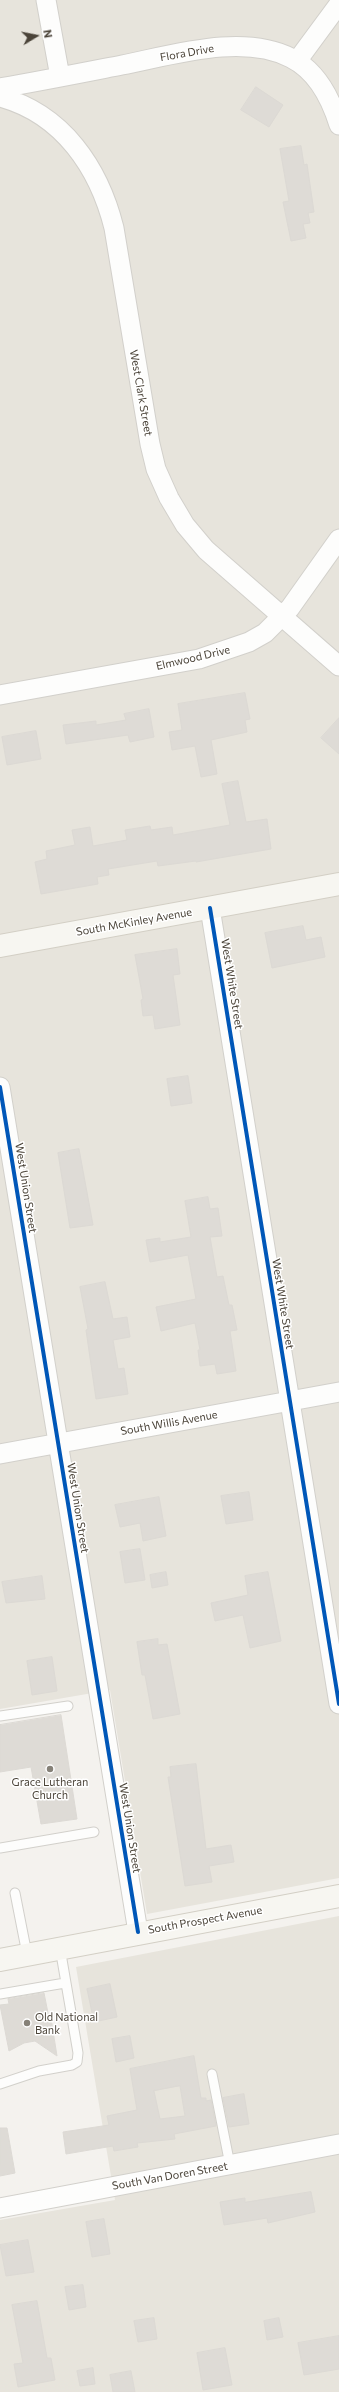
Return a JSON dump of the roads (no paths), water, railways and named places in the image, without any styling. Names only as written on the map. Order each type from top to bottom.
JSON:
[{"type":"main road","name":"South McKinley Avenue","points":[[0,946],[339,884]]},
{"type":"main road","name":"South Prospect Avenue","points":[[0,1960],[138,1932],[339,1896]]},
{"type":"street","points":[[46,0],[60,77]]},
{"type":"street","points":[[297,61],[339,4]]},
{"type":"street","name":"Flora Drive","points":[[0,88],[225,47],[265,49],[297,61],[306,68],[326,93],[339,125]]},
{"type":"street","name":"West Clark Street","points":[[0,97],[28,107],[47,119],[65,135],[87,161],[97,178],[107,202],[114,228],[140,392],[150,444],[159,475],[169,498],[185,525],[206,550],[339,666]]},
{"type":"street","name":"Elmwood Drive","points":[[0,695],[199,659],[225,652],[249,642],[265,633],[282,617],[339,539]]},
{"type":"street","name":"West White Street","points":[[210,908],[339,1704]]},
{"type":"street","name":"West Union Street","points":[[0,1087],[138,1932]]},
{"type":"street","name":"South Willis Avenue","points":[[0,1454],[339,1392]]},
{"type":"street","name":"South Van Doren Street","points":[[0,2208],[230,2166],[339,2144]]},
{"type":"lane","points":[[0,1716],[68,1706]]},
{"type":"lane","points":[[0,1848],[94,1832]]},
{"type":"lane","points":[[15,1893],[27,1954]]},
{"type":"lane","points":[[0,2084],[39,2070],[72,2065],[77,2062],[78,2053],[60,1948]]},
{"type":"lane","points":[[0,1994],[65,1983]]},
{"type":"lane","points":[[212,2074],[230,2166]]},
{"type":"place","name":"Grace Lutheran Church","points":[[50,1769]]},
{"type":"place","name":"Old National Bank","points":[[27,2023]]}]
